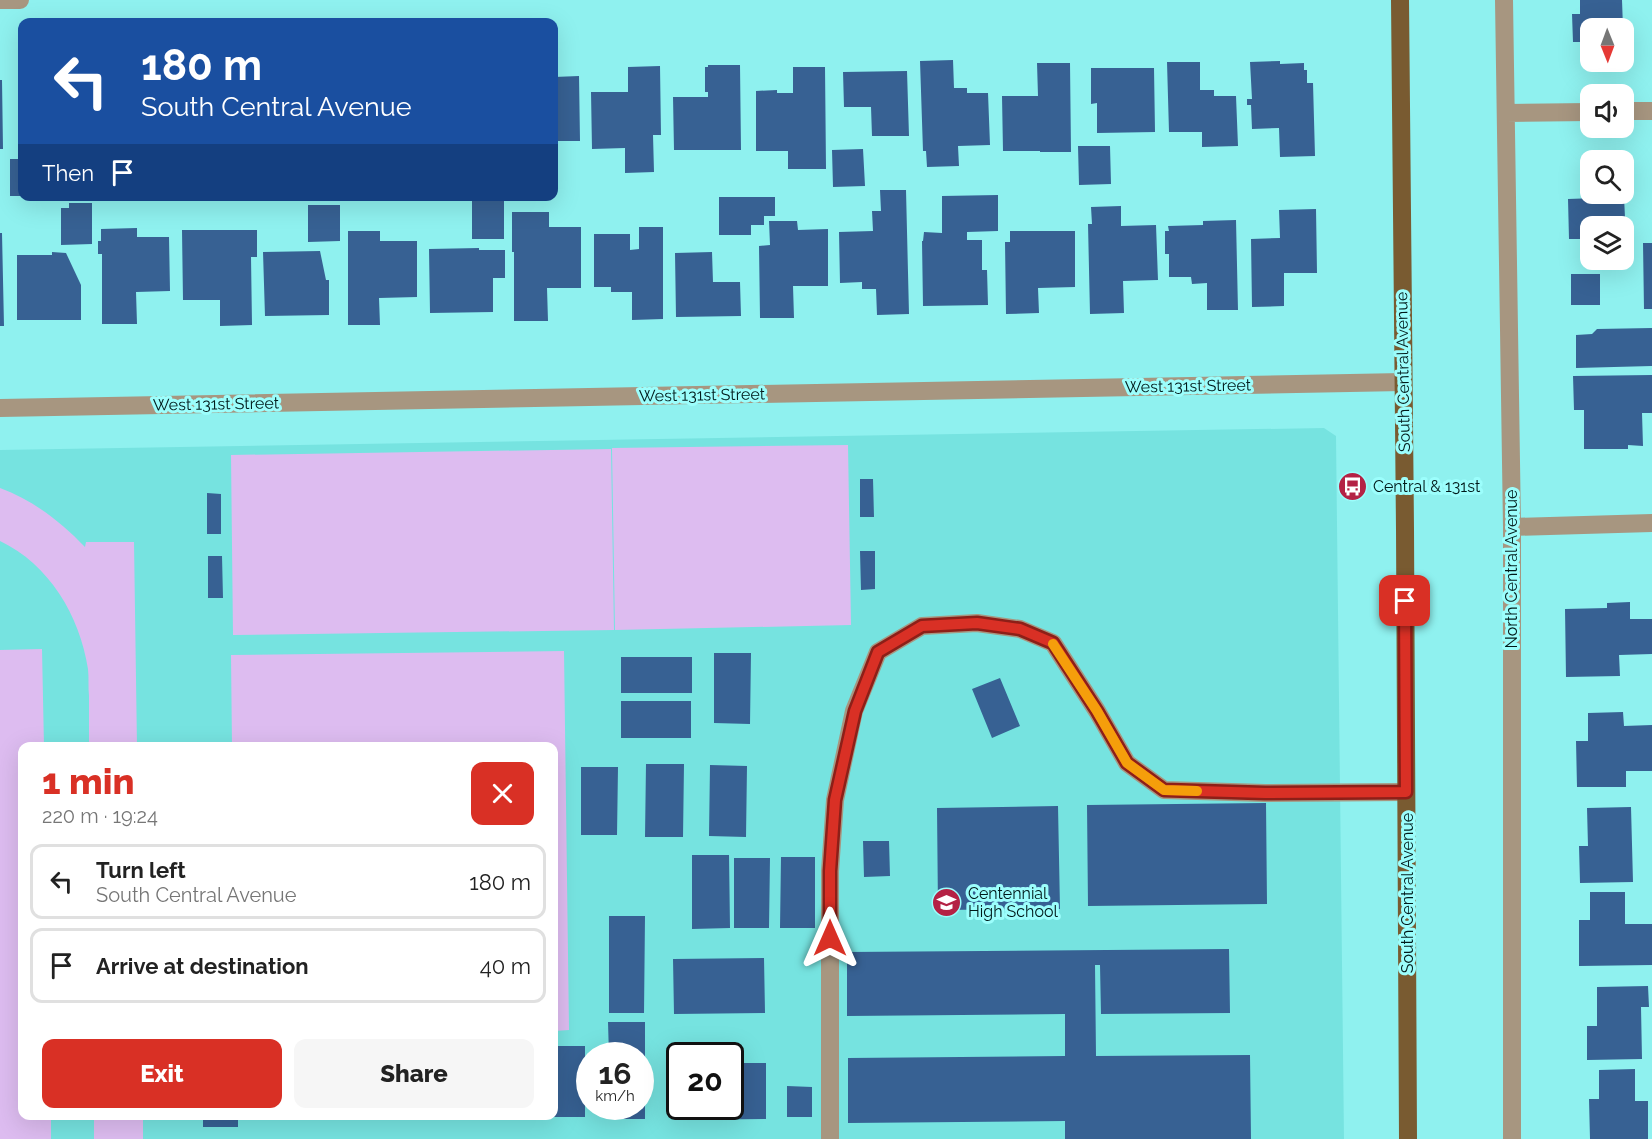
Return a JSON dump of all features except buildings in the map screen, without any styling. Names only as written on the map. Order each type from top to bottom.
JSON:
[{"type":"main road","name":"South Central Avenue","points":[[1400,0],[1408,1139]]},
{"type":"street","points":[[0,0],[20,0]]},
{"type":"street","name":"North Central Avenue","points":[[1504,0],[1512,527],[1512,1139]]},
{"type":"street","points":[[1634,111],[1652,111]]},
{"type":"street","points":[[1506,113],[1580,112]]},
{"type":"street","name":"West 131st Street","points":[[0,408],[1403,382]]},
{"type":"street","points":[[1512,527],[1652,523]]},
{"type":"street","points":[[830,1139],[830,871],[835,800],[855,711],[878,652],[922,626],[977,623],[1020,629],[1053,643],[1127,763],[1164,790],[1265,793],[1406,792]]},
{"type":"shaded area","name":"Centennial High School","points":[[1324,428],[1336,436],[1344,1139],[0,1139],[0,450]]},
{"type":"shaded area","points":[[848,445],[851,625],[615,630],[612,448]]},
{"type":"shaded area","points":[[611,449],[614,630],[233,635],[231,455]]},
{"type":"shaded area","points":[[0,488],[46,513],[85,547],[86,542],[134,542],[137,742],[89,742],[88,669],[84,649],[70,611],[47,578],[33,563],[0,541]]},
{"type":"shaded area","points":[[42,649],[44,742],[18,742],[18,1120],[51,1120],[51,1139],[0,1139],[0,650]]},
{"type":"shaded area","points":[[564,651],[569,1030],[558,1031],[558,742],[232,742],[231,655]]},
{"type":"shaded area","points":[[94,1120],[143,1120],[143,1139],[94,1139]]},
{"type":"slow traffic","points":[[1053,644],[1097,711],[1127,763],[1164,790],[1197,791]]},
{"type":"place","name":"Central & 131st","points":[[1352,486]]},
{"type":"place","name":"Centennial High School","points":[[947,902]]},
{"type":"route","points":[[830,938],[830,871],[835,800],[855,711],[878,652],[922,626],[977,623],[1020,629],[1053,643],[1127,763],[1164,790],[1265,793],[1406,792],[1405,601]]}]
